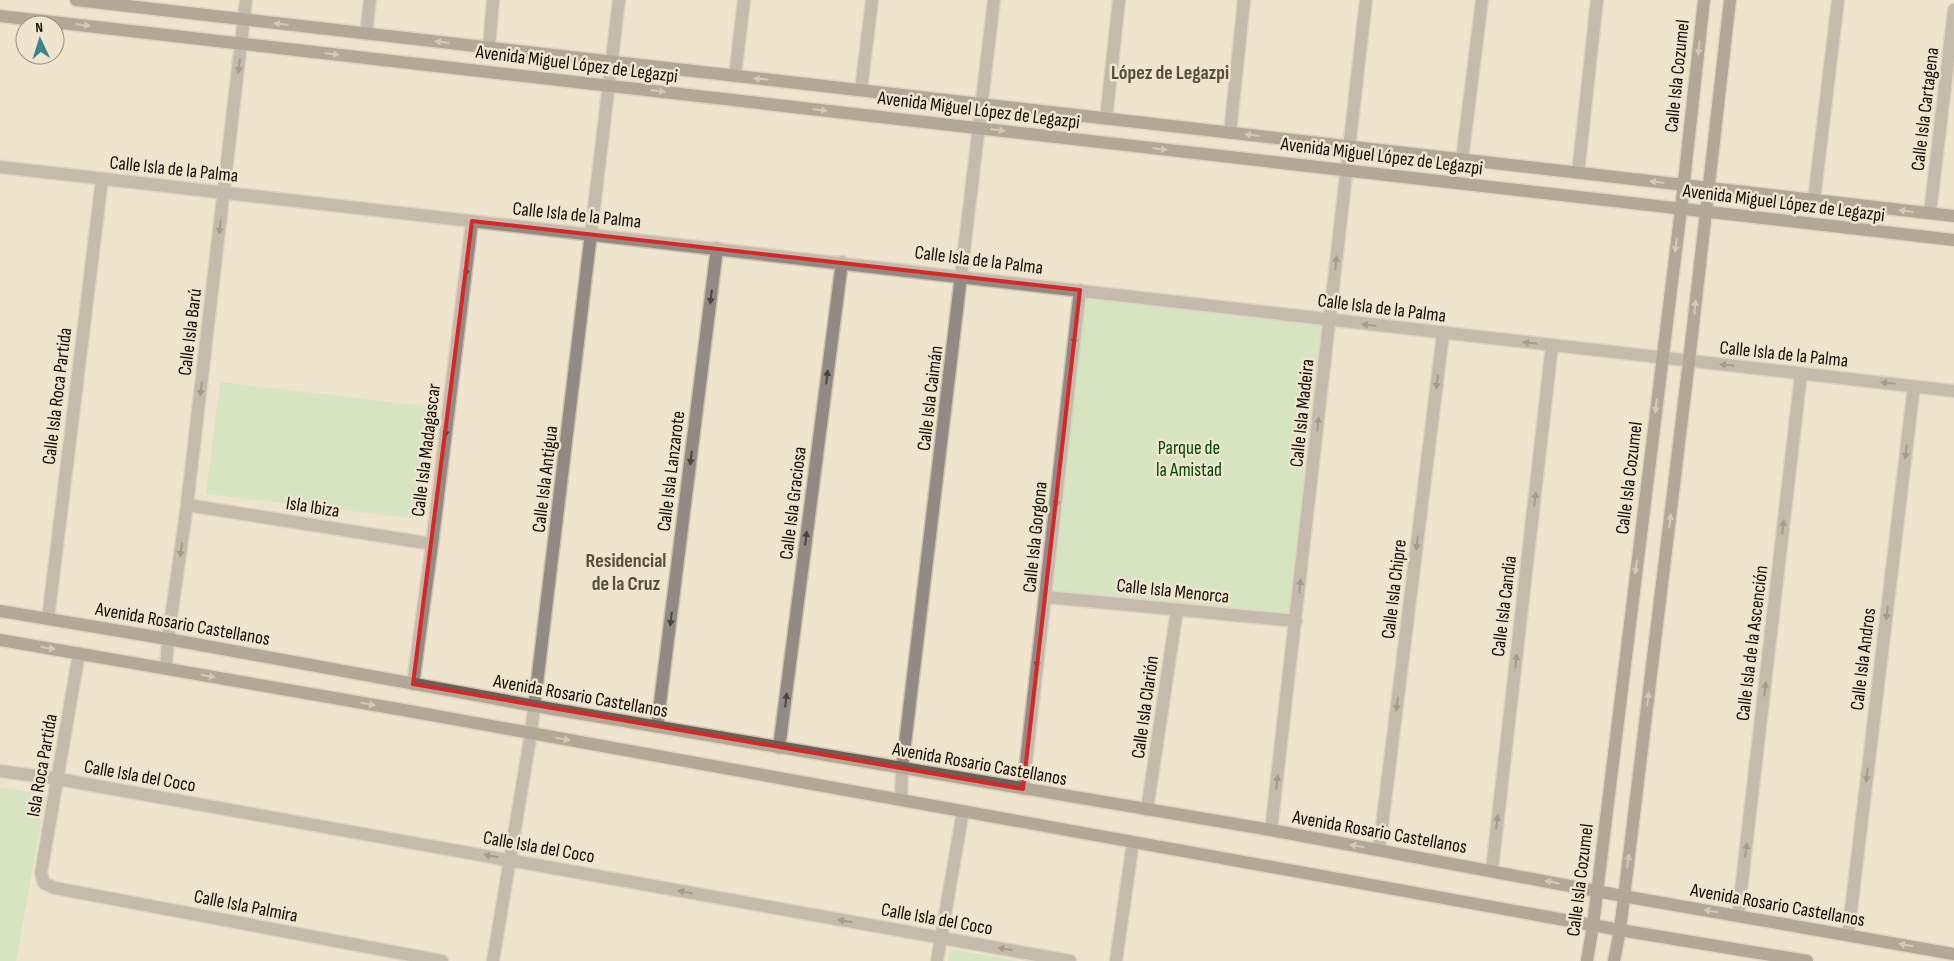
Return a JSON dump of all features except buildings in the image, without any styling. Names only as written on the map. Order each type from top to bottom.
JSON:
[{"type":"street","name":"Avenida Miguel López de Legazpi","points":[[76,0],[120,2],[243,19],[489,48],[1954,216]]},
{"type":"street","name":"Calle Isla Barú","points":[[166,668],[168,639],[188,505],[246,0]]},
{"type":"street","points":[[366,33],[370,0]]},
{"type":"street","points":[[489,48],[493,0]]},
{"type":"street","name":"Calle Isla Antigua","points":[[493,961],[535,706],[620,0]]},
{"type":"street","points":[[735,76],[744,0]]},
{"type":"street","points":[[861,90],[872,0]]},
{"type":"street","name":"Calle Isla Caimán","points":[[901,800],[902,769],[994,0]]},
{"type":"street","points":[[1106,118],[1119,0]]},
{"type":"street","points":[[1230,133],[1244,0]]},
{"type":"street","name":"Calle Isla Madeira","points":[[1271,830],[1366,0]]},
{"type":"street","points":[[1462,160],[1482,0]]},
{"type":"street","points":[[1578,173],[1597,0]]},
{"type":"street","name":"Calle Isla Cozumel","points":[[1587,961],[1681,208],[1704,0]]},
{"type":"street","points":[[1614,961],[1620,930],[1689,361],[1730,0]]},
{"type":"street","points":[[1814,200],[1838,0]]},
{"type":"street","name":"Calle Isla Cartagena","points":[[1930,213],[1954,10]]},
{"type":"street","name":"Avenida Miguel López de Legazpi","points":[[0,16],[1954,240]]},
{"type":"street","name":"Calle Isla de la Palma","points":[[0,167],[842,262],[1444,334],[1954,391]]},
{"type":"street","name":"Calle Isla Roca Partida","points":[[48,618],[102,179]]},
{"type":"street","name":"Calle Isla Madagascar","points":[[413,684],[472,221]]},
{"type":"street","name":"Calle Isla Lanzarote","points":[[657,727],[717,248]]},
{"type":"street","name":"Calle Isla Graciosa","points":[[779,748],[842,262]]},
{"type":"street","name":"Calle Isla Gorgona","points":[[1023,789],[1080,290]]},
{"type":"street","name":"Calle Isla Chipre","points":[[1379,850],[1444,334]]},
{"type":"street","name":"Calle Isla Candia","points":[[1492,870],[1552,345]]},
{"type":"street","name":"Calle Isla de la Ascención","points":[[1738,916],[1801,374]]},
{"type":"street","name":"Calle Isla Andros","points":[[1848,935],[1914,386]]},
{"type":"street","name":"Isla Ibiza","points":[[188,505],[432,544]]},
{"type":"street","name":"Calle Isla Menorca","points":[[1046,597],[1296,621]]},
{"type":"street","name":"Calle Isla Clarión","points":[[1147,810],[1177,610]]},
{"type":"street","name":"Avenida Rosario Castellanos","points":[[0,611],[168,639],[535,706],[1271,830],[1624,896],[1954,954]]},
{"type":"street","points":[[0,640],[531,733],[1620,930],[1806,961]]},
{"type":"street","name":"Isla Roca Partida","points":[[44,883],[41,873],[79,653]]},
{"type":"street","name":"Calle Isla del Coco","points":[[0,771],[58,779],[1070,961]]},
{"type":"street","points":[[936,961],[963,811]]},
{"type":"street","points":[[1116,961],[1133,842]]},
{"type":"street","name":"Calle Isla Palmira","points":[[44,883],[55,888],[442,961]]},
{"type":"highlighted area","points":[[472,221],[1080,290],[1023,789],[413,684]]},
{"type":"green space","name":"Parque de la Amistad","points":[[1085,296],[1324,324],[1292,615],[1053,592]]},
{"type":"green space","points":[[220,382],[433,407],[419,519],[206,494]]},
{"type":"green space","points":[[0,787],[46,795],[16,961],[0,961]]},
{"type":"green space","points":[[950,949],[1018,961],[948,961]]},
{"type":"district","name":"López de Legazpi","points":[[1170,72]]},
{"type":"district","name":"Residencial de la Cruz","points":[[626,572]]}]
